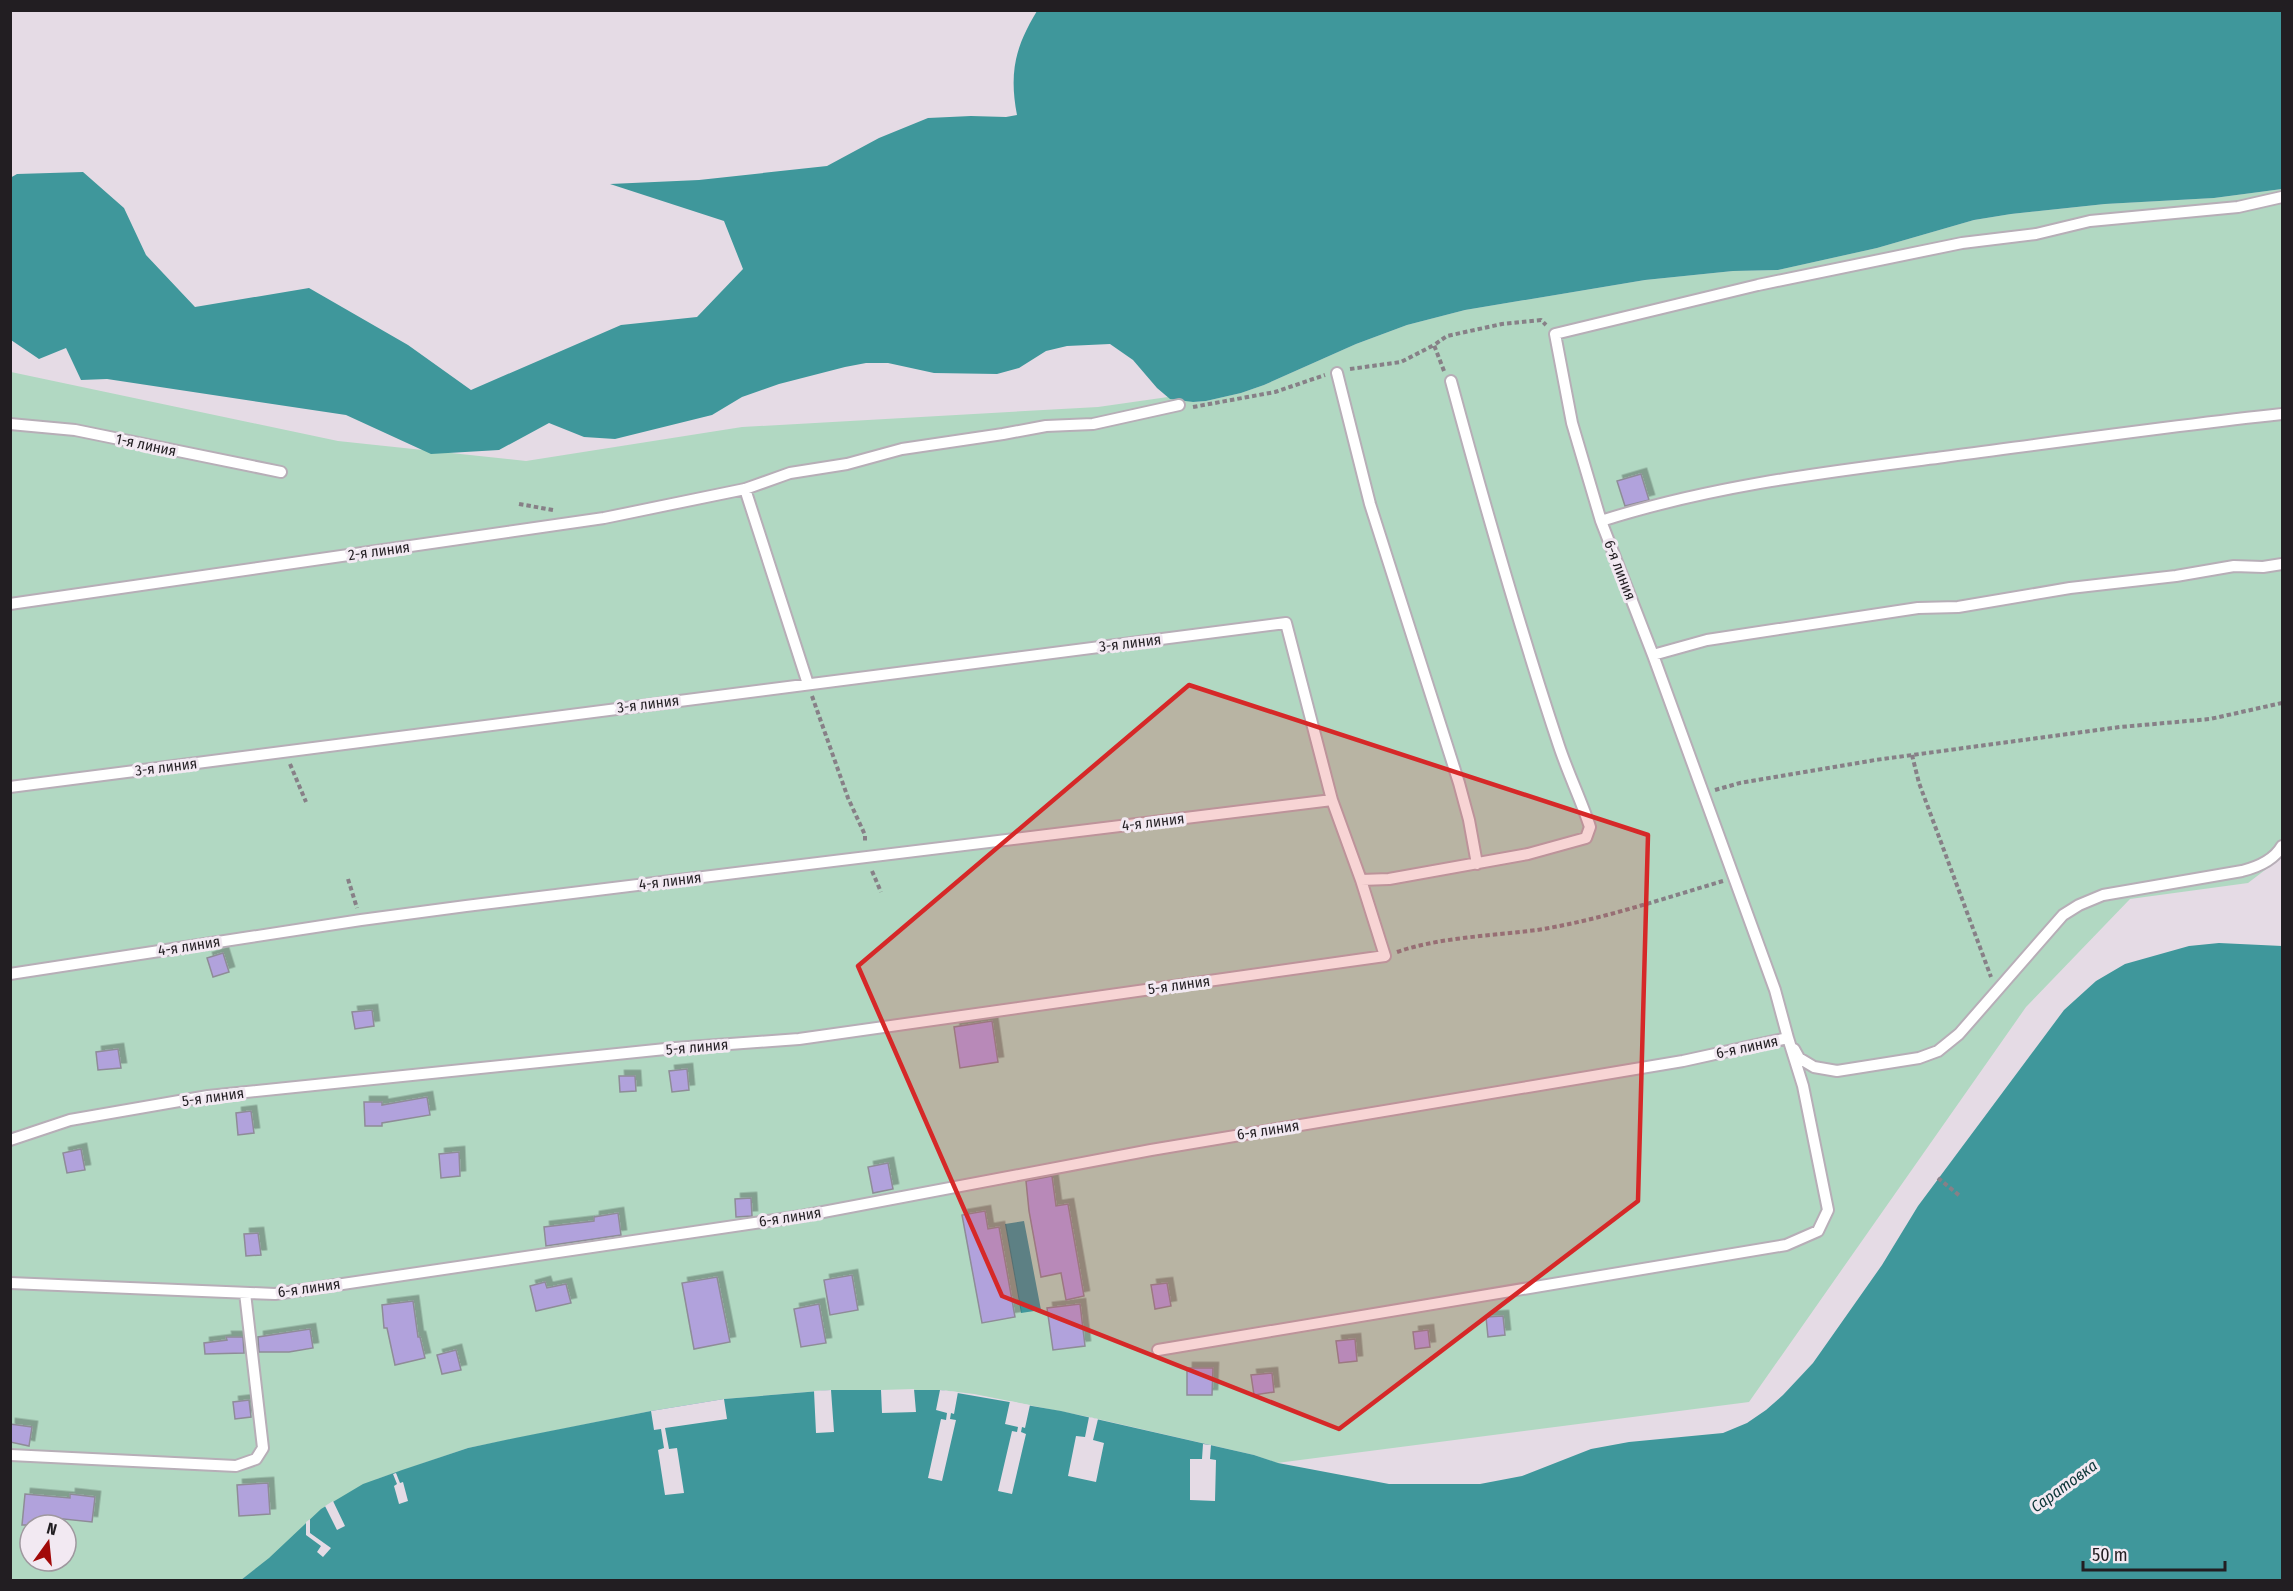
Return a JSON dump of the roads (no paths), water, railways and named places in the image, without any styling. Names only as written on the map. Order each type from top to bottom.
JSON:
[{"type":"lane","name":"6-я линия","points":[[10,1283],[275,1294],[802,1216],[1151,1150],[1683,1061],[1788,1038],[1775,990],[1653,655],[1601,520],[1572,423],[1555,334],[1588,328],[1620,317],[1736,290],[1962,243],[2036,234],[2090,220],[2226,208],[2283,197]]},
{"type":"lane","points":[[1337,373],[1370,504],[1460,783],[1477,864]]},
{"type":"lane","points":[[1332,800],[1361,880],[1389,879],[1567,845],[1586,838],[1590,827],[1560,748],[1530,655],[1490,523],[1451,381]]},
{"type":"lane","name":"2-я линия","points":[[10,604],[604,518],[745,489],[790,473],[847,464],[902,449],[1046,426],[1093,424],[1179,405]]},
{"type":"lane","points":[[1601,520],[1665,501],[1777,479],[2017,446],[2283,414]]},
{"type":"lane","name":"1-я линия","points":[[10,424],[75,430],[281,472]]},
{"type":"lane","points":[[745,489],[808,684]]},
{"type":"lane","points":[[1653,655],[1707,640],[1918,608],[1958,607],[2070,588],[2176,576],[2234,566],[2263,567],[2283,564]]},
{"type":"lane","name":"3-я линия","points":[[10,788],[1286,623],[1332,800]]},
{"type":"lane","name":"4-я линия","points":[[10,974],[361,920],[1332,800]]},
{"type":"lane","points":[[1788,1038],[1799,1058],[1814,1067],[1837,1071],[1920,1058],[1938,1051],[1959,1034],[2063,915],[2079,905],[2103,896],[2242,872],[2261,866],[2283,846]]},
{"type":"lane","name":"5-я линия","points":[[10,1140],[70,1120],[208,1096],[675,1048],[799,1039],[1385,956],[1361,880]]},
{"type":"lane","points":[[1158,1350],[1786,1245],[1818,1231],[1828,1210],[1803,1086],[1788,1038]]},
{"type":"lane","points":[[10,1455],[236,1466],[256,1459],[263,1448],[245,1293]]},
{"type":"water","points":[[1037,11],[2282,11],[2282,189],[2214,198],[2105,204],[2011,214],[1974,220],[1877,248],[1778,270],[1733,271],[1645,280],[1465,310],[1407,325],[1356,344],[1264,385],[1206,401],[1170,399],[1157,388],[1133,360],[1110,344],[1067,346],[1046,351],[1019,368],[997,374],[934,373],[888,363],[866,363],[779,384],[742,397],[712,415],[615,439],[584,437],[549,423],[499,450],[431,454],[346,415],[107,379],[81,380],[66,348],[39,359],[11,340],[10,178],[17,174],[83,172],[124,208],[146,255],[195,307],[309,288],[408,345],[471,390],[621,325],[697,317],[743,269],[724,221],[610,184],[699,180],[827,166],[879,138],[928,118],[1017,115],[1014,86],[1016,61],[1023,37]]},
{"type":"water","name":"Саратовка","points":[[2219,943],[2282,946],[2282,1580],[241,1580],[269,1558],[321,1509],[363,1484],[468,1448],[651,1411],[724,1399],[832,1390],[940,1390],[1061,1411],[1254,1455],[1278,1463],[1389,1484],[1480,1484],[1522,1476],[1591,1449],[1629,1442],[1723,1433],[1747,1423],[1766,1410],[1813,1363],[1882,1265],[1918,1206],[2064,1010],[2096,981],[2125,964],[2189,946]]},
{"type":"water","points":[[1024,1221],[1041,1310],[1021,1313],[1005,1224]]}]
